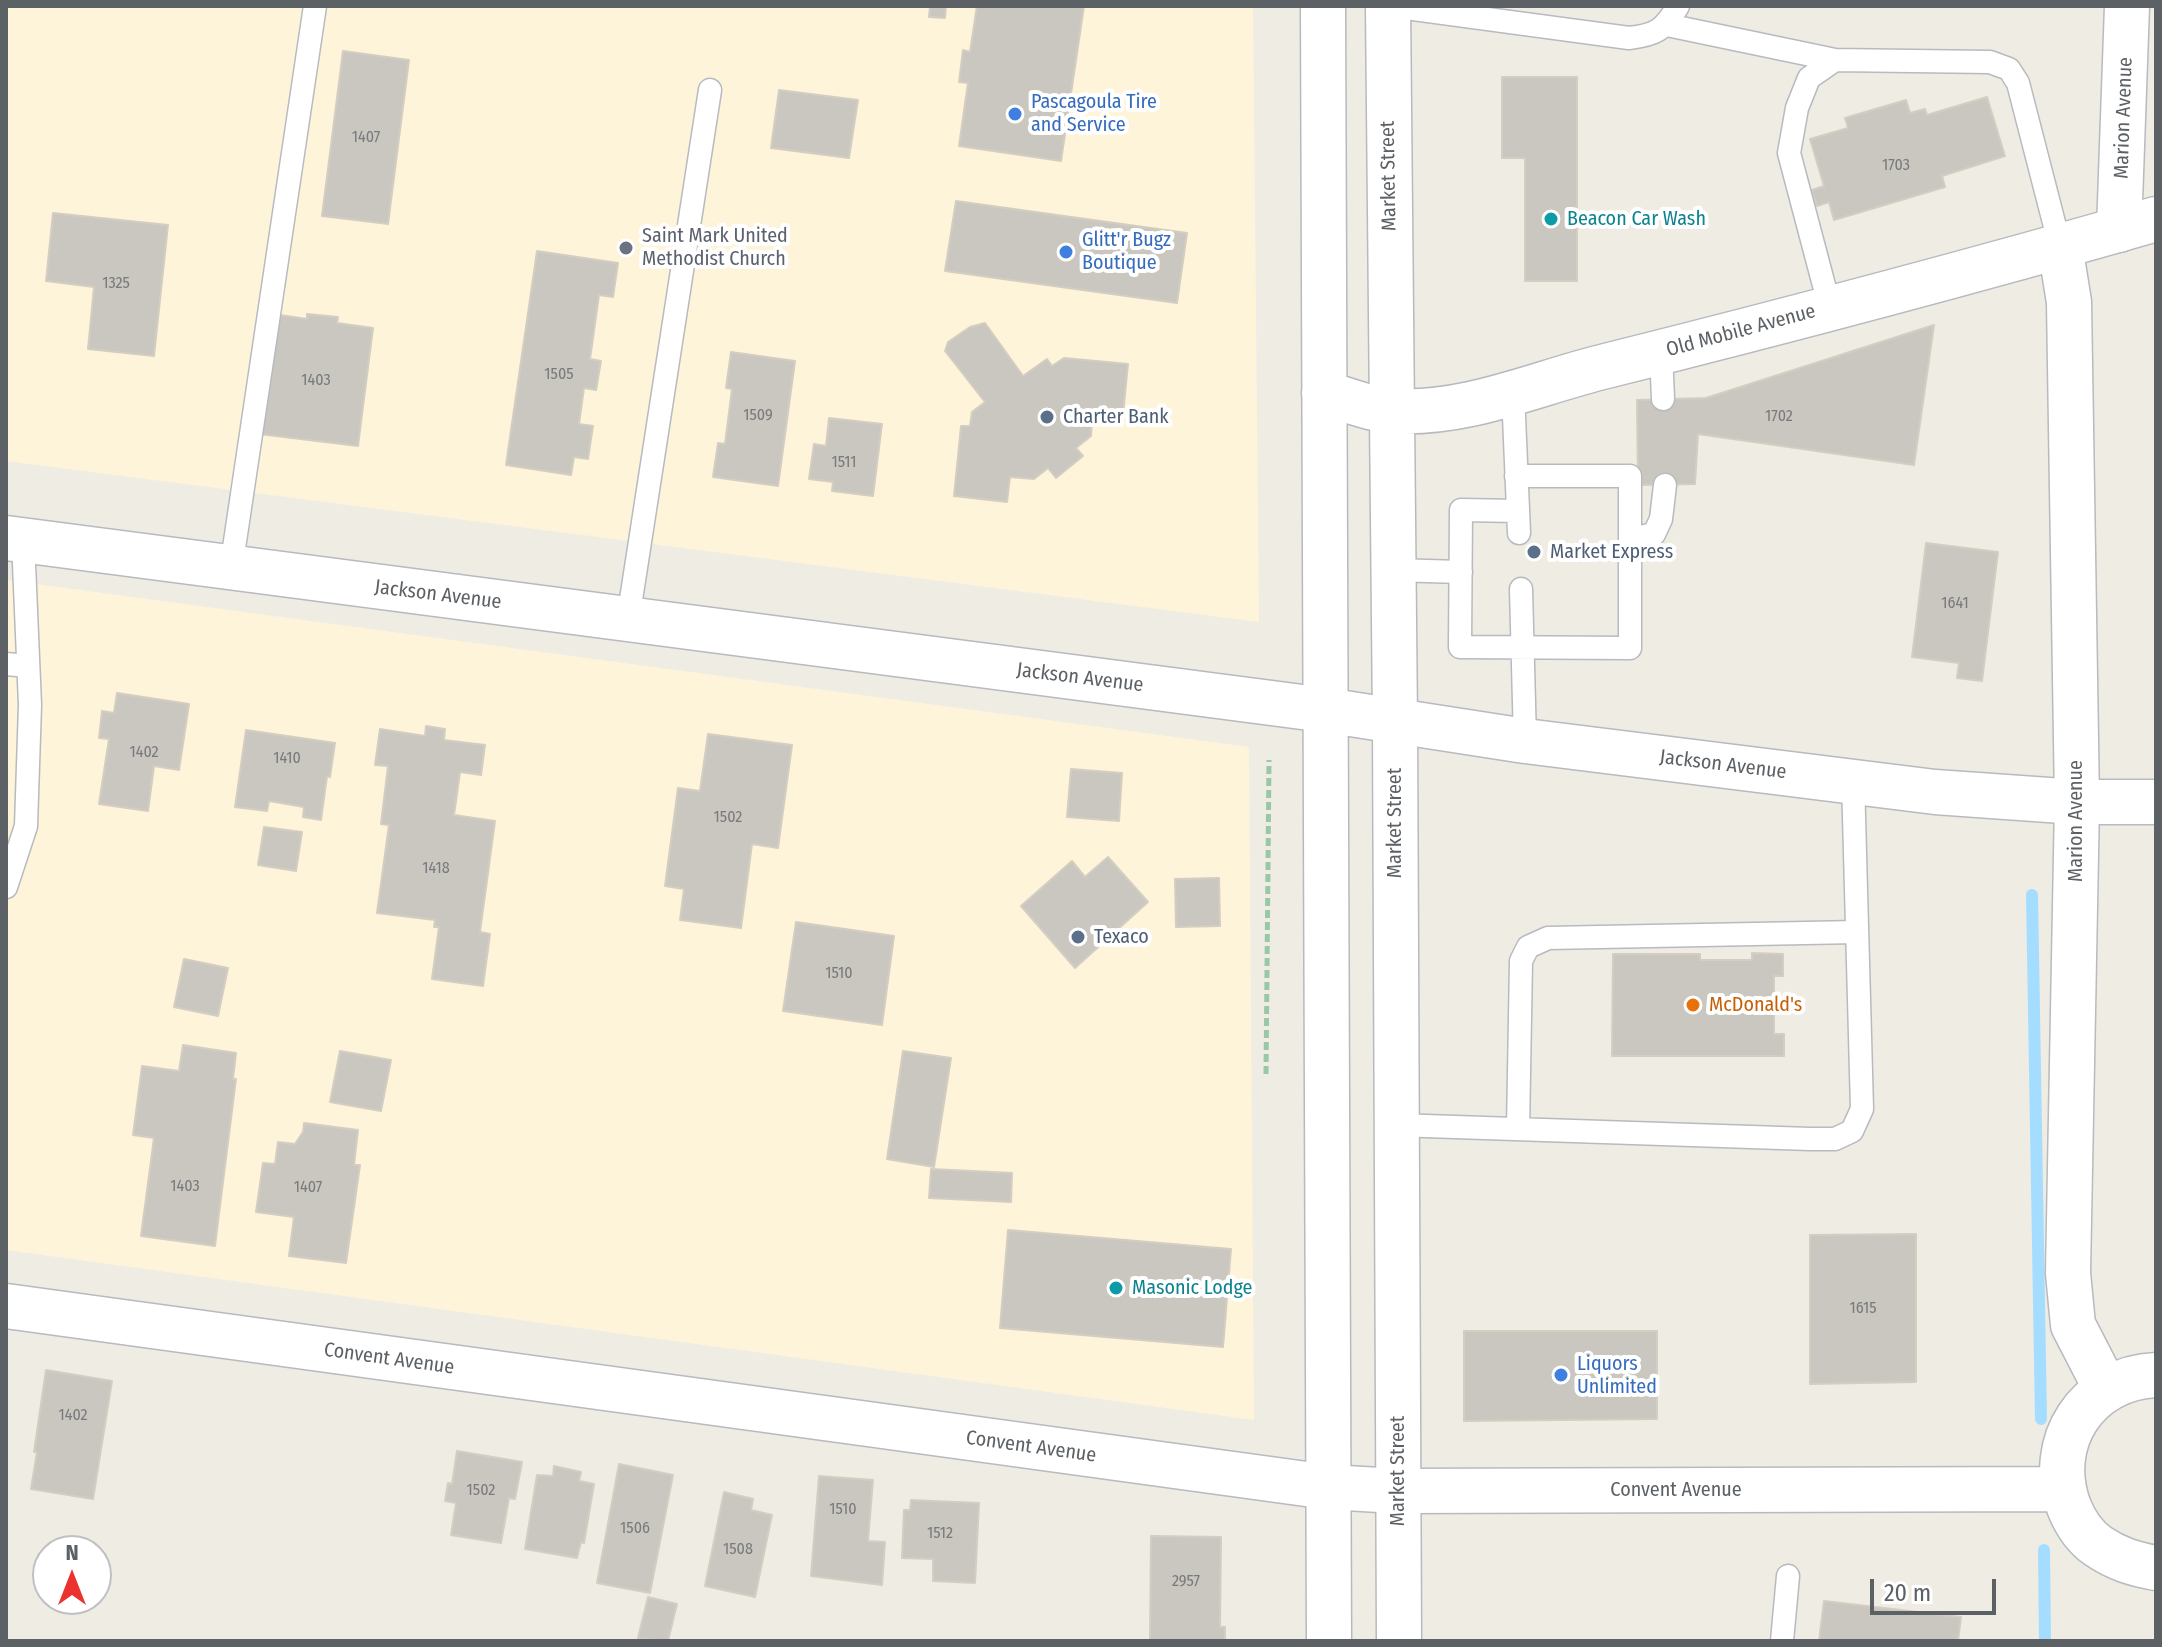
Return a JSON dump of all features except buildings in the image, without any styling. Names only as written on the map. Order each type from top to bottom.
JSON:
[{"type":"street","points":[[1323,6],[1329,1641]]},
{"type":"street","name":"Market Street","points":[[1390,6],[1399,1641]]},
{"type":"street","name":"Marion Avenue","points":[[2127,6],[2138,224]]},
{"type":"street","name":"Old Mobile Avenue","points":[[1324,393],[1391,412],[1438,409],[1513,393],[2138,224]]},
{"type":"street","name":"Marion Avenue","points":[[2060,246],[2069,302],[2077,802],[2068,1273],[2073,1325],[2106,1389]]},
{"type":"street","name":"Jackson Avenue","points":[[15,539],[1325,710],[1525,741],[1935,792],[2077,802],[2156,802]]},
{"type":"street","name":"Convent Avenue","points":[[6,1306],[1328,1487],[1397,1491],[2063,1489]]},
{"type":"street","points":[[2156,1375],[2136,1376],[2106,1389],[2084,1408],[2069,1433],[2061,1461],[2063,1489],[2074,1520],[2095,1545],[2124,1562],[2156,1568]]},
{"type":"lane","points":[[231,568],[315,6]]},
{"type":"lane","points":[[1390,6],[1629,38],[1649,36],[1673,15],[1835,60],[1990,62],[2009,69],[2018,83],[2060,246]]},
{"type":"lane","points":[[1830,308],[1789,153],[1797,108],[1809,78],[1835,60]]},
{"type":"lane","points":[[628,619],[710,90]]},
{"type":"lane","points":[[1661,352],[1663,399]]},
{"type":"lane","points":[[1513,393],[1516,476],[1518,522],[1461,510],[1460,647],[1630,648],[1630,476],[1516,476]]},
{"type":"lane","points":[[1630,539],[1654,534],[1661,519],[1665,485]]},
{"type":"lane","points":[[6,887],[26,826],[30,705],[17,665],[15,539]]},
{"type":"lane","points":[[1393,570],[1461,572]]},
{"type":"lane","points":[[1521,589],[1525,741]]},
{"type":"lane","points":[[1396,1125],[1810,1139],[1835,1139],[1852,1131],[1862,1109],[1853,780]]},
{"type":"lane","points":[[1518,1129],[1521,961],[1528,947],[1548,938],[1857,932]]},
{"type":"lane","points":[[1782,1641],[1788,1576]]},
{"type":"path","points":[[1266,1074],[1269,760]]},
{"type":"shaded area","points":[[6,6],[1253,6],[1259,622],[6,461]]},
{"type":"shaded area","points":[[6,580],[1249,747],[1254,1420],[6,1250]]},
{"type":"waterway","points":[[2032,895],[2041,1419]]},
{"type":"waterway","points":[[2044,1550],[2045,1641]]},
{"type":"place","name":"Pascagoula Tire and Service","points":[[1015,114]]},
{"type":"place","name":"Beacon Car Wash","points":[[1551,219]]},
{"type":"place","name":"Saint Mark United Methodist Church","points":[[626,248]]},
{"type":"place","name":"Glitt'r Bugz Boutique","points":[[1066,252]]},
{"type":"place","name":"Charter Bank","points":[[1047,417]]},
{"type":"place","name":"Market Express","points":[[1534,552]]},
{"type":"place","name":"Texaco","points":[[1078,937]]},
{"type":"place","name":"McDonald's","points":[[1693,1005]]},
{"type":"place","name":"Masonic Lodge","points":[[1116,1288]]},
{"type":"place","name":"Liquors Unlimited","points":[[1561,1375]]}]
